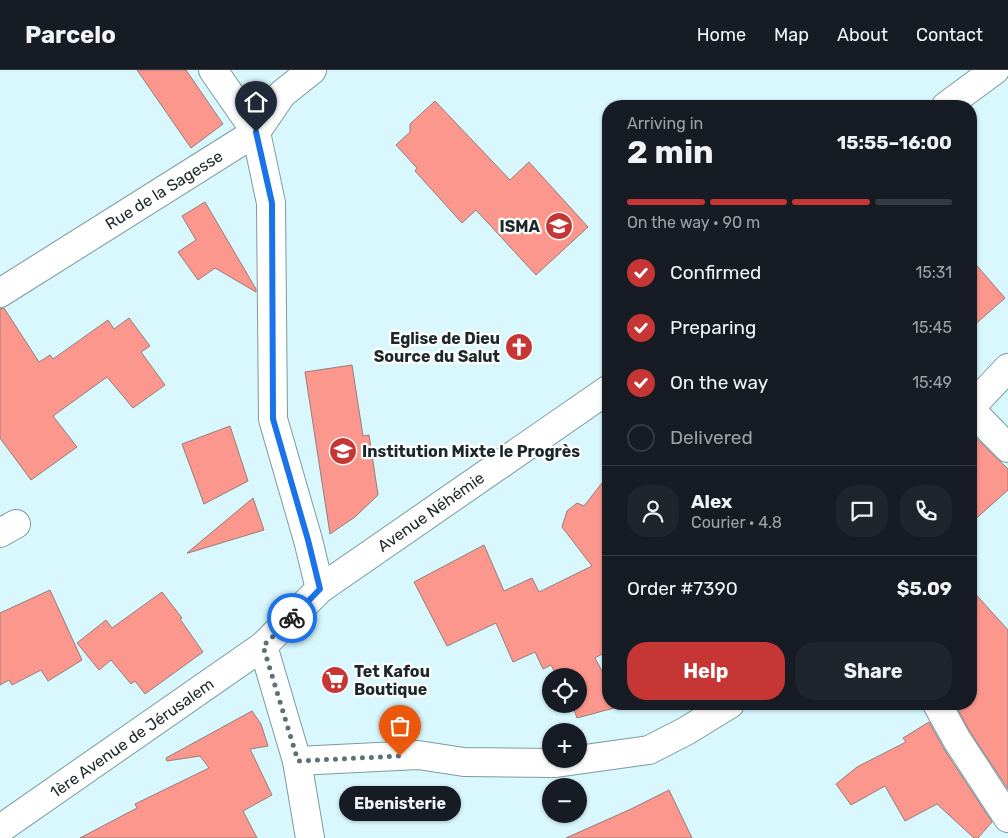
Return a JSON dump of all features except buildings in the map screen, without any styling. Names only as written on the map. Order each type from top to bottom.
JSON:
[{"type":"street","points":[[213,70],[256,132],[272,203],[273,419],[320,589]]},
{"type":"street","name":"Rue de la Sagesse","points":[[0,293],[256,132],[282,94],[312,70]]},
{"type":"street","points":[[954,100],[995,70]]},
{"type":"street","points":[[977,402],[1008,368]]},
{"type":"street","name":"Avenue Néhémie","points":[[263,646],[320,589],[602,394]]},
{"type":"street","points":[[977,415],[1008,448]]},
{"type":"street","points":[[263,646],[298,761],[310,838]]},
{"type":"street","name":"1ère Avenue de Jérusalem","points":[[0,829],[263,646]]},
{"type":"street","points":[[298,761],[418,755],[464,762],[556,763],[649,750],[686,731],[720,710]]},
{"type":"street","points":[[941,710],[957,740],[1008,818]]},
{"type":"way so far","points":[[292,618],[263,646],[298,761],[400,756]]},
{"type":"place","name":"ISMA","points":[[559,226]]},
{"type":"place","name":"Eglise de Dieu Source du Salut","points":[[519,347]]},
{"type":"place","name":"Institution Mixte le Progrès","points":[[343,451]]},
{"type":"place","name":"Tet Kafou Boutique","points":[[335,680]]},
{"type":"place","name":"Ebenisterie","points":[[400,756]]},
{"type":"route","points":[[256,132],[272,203],[273,419],[320,589],[292,618]]}]
